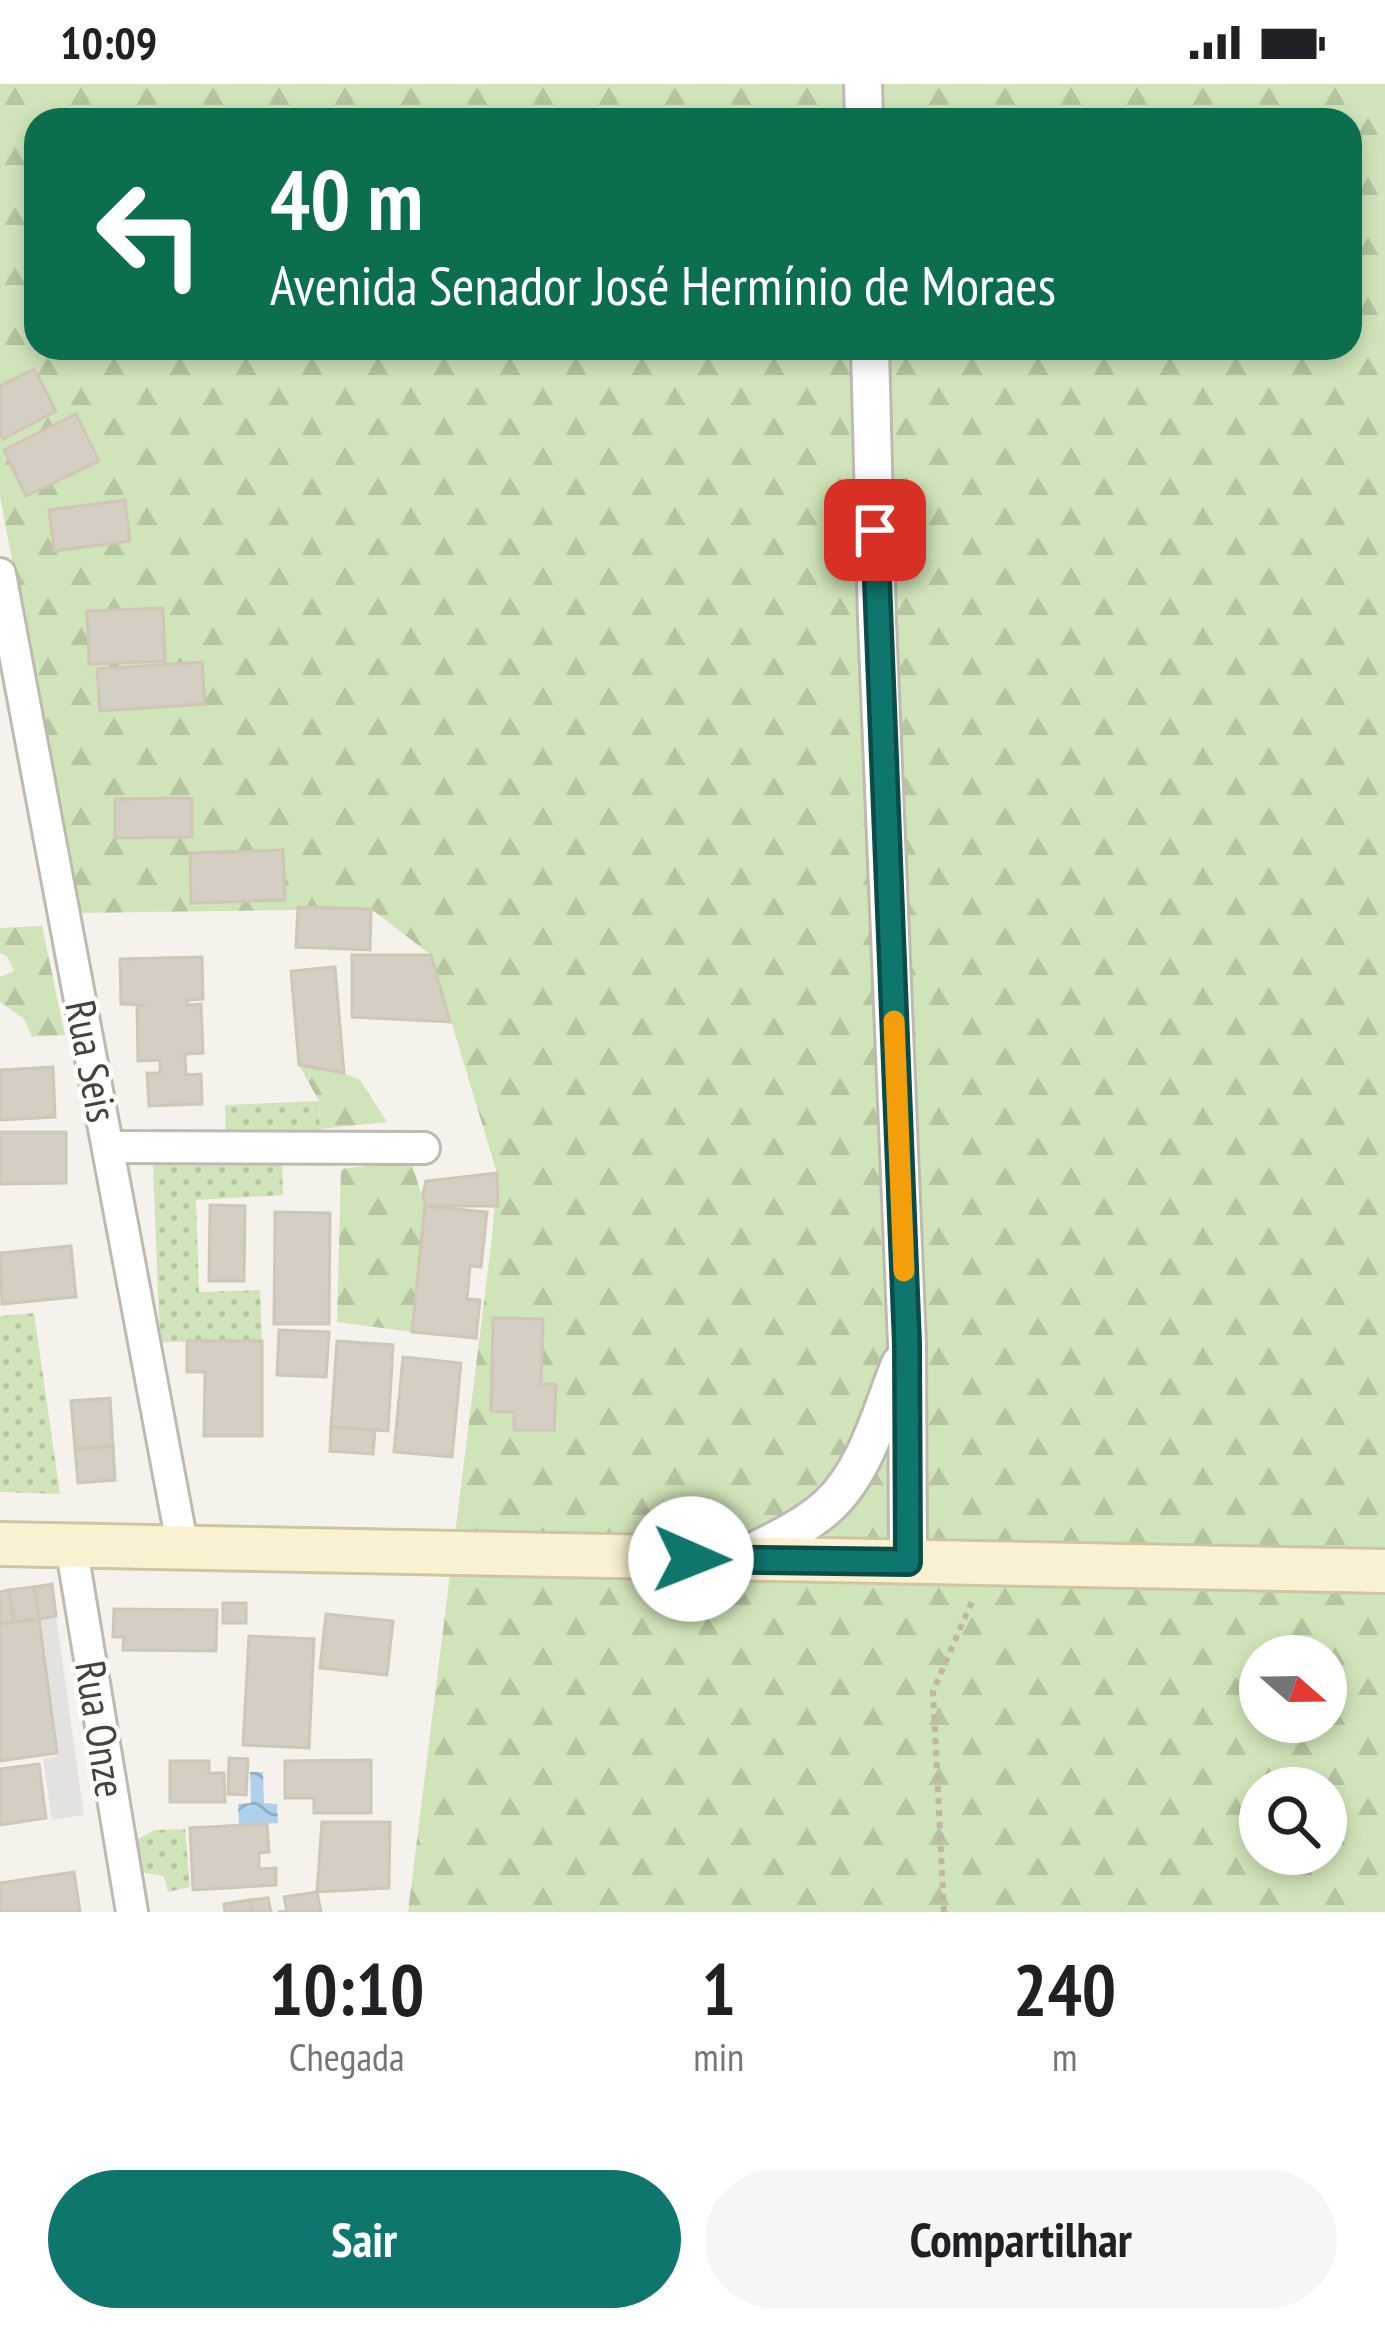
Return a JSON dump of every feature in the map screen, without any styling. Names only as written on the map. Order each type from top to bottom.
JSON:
[{"type":"main road","points":[[0,1544],[1385,1571]]},
{"type":"street","points":[[870,360],[907,1344],[908,1562]]},
{"type":"street","name":"Rua Seis","points":[[0,574],[183,1549]]},
{"type":"street","points":[[108,1147],[424,1148]]},
{"type":"street","points":[[737,1560],[828,1506],[850,1479],[907,1344]]},
{"type":"street","name":"Rua Onze","points":[[71,1546],[132,1912]]},
{"type":"path","points":[[944,1912],[933,1691],[974,1596]]},
{"type":"green space","points":[[0,84],[1385,84],[1385,1912],[408,1912],[497,1173],[431,955],[371,909],[78,913],[0,496]]},
{"type":"green space","points":[[42,926],[65,1035],[32,1037],[24,1019],[0,1002],[0,977],[14,971],[7,956],[0,953],[0,928]]},
{"type":"green space","points":[[299,1065],[360,1080],[387,1122],[320,1129],[319,1101]]},
{"type":"green space","points":[[319,1101],[321,1159],[282,1161],[283,1195],[196,1200],[199,1292],[260,1290],[262,1341],[160,1342],[152,1141],[226,1138],[225,1105]]},
{"type":"green space","points":[[411,1161],[425,1206],[412,1332],[337,1322],[341,1169]]},
{"type":"green space","points":[[34,1313],[60,1494],[0,1492],[0,1316]]},
{"type":"green space","points":[[185,1829],[190,1887],[168,1892],[164,1876],[140,1872],[134,1841],[155,1830]]},
{"type":"shaded area","points":[[56,1616],[84,1815],[52,1820],[43,1759],[58,1756],[39,1619]]},
{"type":"water","points":[[250,1772],[263,1772],[264,1803],[277,1804],[278,1823],[239,1825],[238,1804],[251,1803]]},
{"type":"building","points":[[34,369],[56,411],[3,439],[0,386]]},
{"type":"building","points":[[76,414],[99,461],[26,496],[4,450]]},
{"type":"building","points":[[125,500],[130,541],[54,551],[49,510]]},
{"type":"building","points":[[163,608],[165,661],[89,664],[87,611]]},
{"type":"building","points":[[202,662],[205,704],[100,711],[97,669]]},
{"type":"building","points":[[192,798],[192,837],[115,838],[115,799]]},
{"type":"building","points":[[283,850],[285,900],[191,903],[190,853]]},
{"type":"building","points":[[298,907],[371,909],[370,950],[296,947]]},
{"type":"building","points":[[352,955],[431,955],[450,1022],[352,1017]]},
{"type":"building","points":[[202,957],[203,999],[187,1000],[187,1005],[201,1004],[203,1053],[185,1054],[186,1075],[201,1074],[202,1104],[149,1106],[147,1073],[160,1073],[160,1060],[138,1061],[137,1005],[145,1005],[121,1004],[120,959]]},
{"type":"building","points":[[335,967],[344,1073],[299,1065],[291,971]]},
{"type":"building","points":[[53,1067],[55,1117],[0,1120],[0,1070]]},
{"type":"building","points":[[0,1132],[66,1132],[66,1183],[0,1184]]},
{"type":"building","points":[[497,1173],[498,1206],[425,1206],[426,1181]]},
{"type":"building","points":[[210,1205],[245,1206],[244,1281],[209,1281]]},
{"type":"building","points":[[425,1206],[487,1212],[481,1267],[470,1266],[467,1299],[480,1300],[476,1338],[412,1332]]},
{"type":"building","points":[[275,1212],[330,1213],[329,1324],[274,1324]]},
{"type":"building","points":[[71,1246],[76,1297],[2,1304],[0,1253]]},
{"type":"building","points":[[493,1318],[543,1319],[541,1384],[556,1384],[554,1430],[514,1430],[514,1412],[491,1411]]},
{"type":"building","points":[[279,1330],[329,1332],[326,1377],[277,1375]]},
{"type":"building","points":[[187,1341],[262,1341],[262,1436],[204,1436],[205,1372],[187,1372]]},
{"type":"building","points":[[337,1341],[393,1345],[388,1431],[331,1427]]},
{"type":"building","points":[[403,1357],[461,1363],[452,1457],[394,1452]]},
{"type":"building","points":[[110,1398],[113,1446],[75,1449],[71,1401]]},
{"type":"building","points":[[331,1427],[375,1430],[373,1454],[330,1451]]},
{"type":"building","points":[[113,1446],[115,1480],[78,1483],[75,1449]]},
{"type":"building","points":[[52,1584],[56,1616],[39,1619],[34,1587]]},
{"type":"building","points":[[34,1587],[39,1619],[14,1622],[9,1590]]},
{"type":"building","points":[[9,1590],[14,1622],[0,1624],[0,1592]]},
{"type":"building","points":[[223,1603],[246,1603],[246,1623],[223,1623]]},
{"type":"building","points":[[114,1609],[217,1610],[216,1651],[123,1650],[124,1637],[113,1637]]},
{"type":"building","points":[[326,1614],[393,1621],[387,1675],[320,1668]]},
{"type":"building","points":[[39,1619],[57,1753],[0,1761],[0,1624]]},
{"type":"building","points":[[249,1636],[314,1639],[309,1748],[243,1745]]},
{"type":"building","points":[[229,1758],[248,1759],[246,1795],[228,1794]]},
{"type":"building","points":[[371,1760],[371,1813],[314,1813],[314,1798],[285,1798],[285,1761]]},
{"type":"building","points":[[170,1761],[209,1761],[209,1773],[224,1773],[225,1802],[170,1802]]},
{"type":"building","points":[[39,1764],[46,1818],[0,1825],[0,1769]]},
{"type":"building","points":[[322,1822],[390,1822],[389,1888],[317,1892]]},
{"type":"building","points":[[267,1824],[269,1852],[259,1853],[259,1869],[276,1868],[276,1885],[193,1890],[190,1828]]},
{"type":"building","points":[[74,1872],[80,1912],[0,1912],[0,1883]]},
{"type":"building","points":[[317,1892],[321,1912],[278,1912],[287,1911],[284,1897]]},
{"type":"building","points":[[268,1898],[271,1912],[252,1912],[250,1900]]},
{"type":"building","points":[[250,1900],[252,1912],[225,1912],[224,1904]]},
{"type":"slow traffic","points":[[894,1021],[904,1271]]},
{"type":"route","points":[[691,1559],[908,1562],[907,1344],[875,530]]}]
